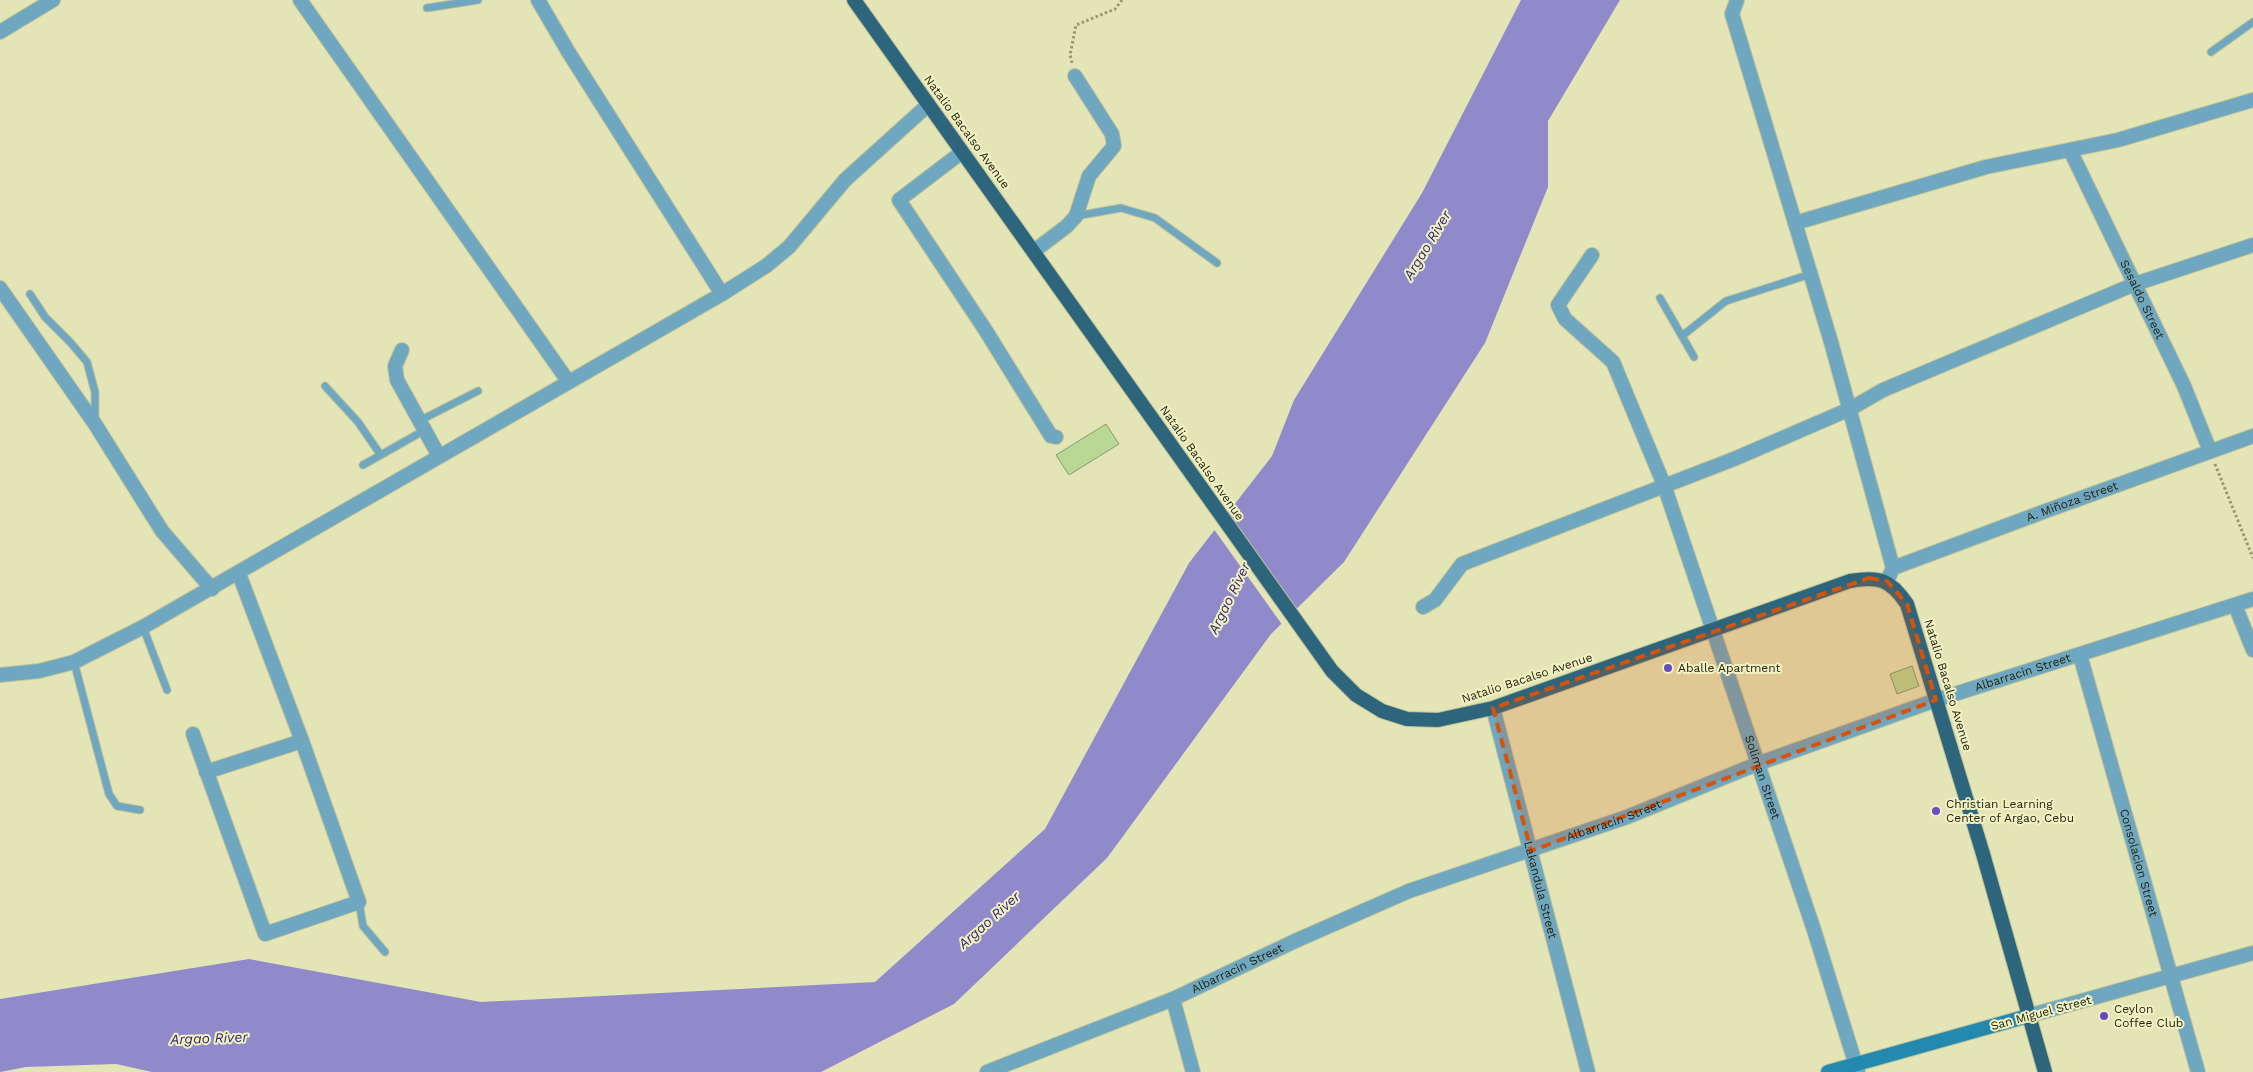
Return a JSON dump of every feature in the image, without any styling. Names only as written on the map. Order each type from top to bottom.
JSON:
[{"type":"highway","name":"Natalio Bacalso Avenue","points":[[854,0],[1332,671],[1356,695],[1382,711],[1407,719],[1438,720],[1493,708],[1850,581],[1869,578],[1887,581],[1898,590],[1907,604],[2045,1072]]},
{"type":"main road","name":"San Miguel Street","points":[[1828,1072],[1857,1068],[2028,1016]]},
{"type":"street","points":[[0,32],[53,0]]},
{"type":"street","points":[[300,0],[568,381]]},
{"type":"street","points":[[538,0],[569,53],[722,294]]},
{"type":"street","points":[[1737,0],[1732,14],[1811,274],[1893,568],[1887,581]]},
{"type":"street","points":[[1034,251],[1068,226],[1076,216],[1089,176],[1114,146],[1112,134],[1076,76]]},
{"type":"street","points":[[1795,223],[1986,167],[2118,140],[2253,100]]},
{"type":"street","points":[[0,675],[32,672],[74,662],[143,628],[240,574],[568,381],[722,294],[766,266],[789,247],[845,180],[928,105]]},
{"type":"street","name":"Sesaldo Street","points":[[2070,150],[2184,386],[2210,451]]},
{"type":"street","points":[[962,152],[899,200],[986,331],[1050,436],[1056,438]]},
{"type":"street","points":[[1423,607],[1435,600],[1462,564],[1734,458],[1850,409],[1869,396],[1892,386],[2135,284],[2253,245]]},
{"type":"street","name":"Soliman Street","points":[[1592,255],[1558,305],[1565,320],[1613,362],[1664,486],[1814,930],[1857,1068]]},
{"type":"street","points":[[0,288],[95,424],[162,531],[212,589]]},
{"type":"street","points":[[402,350],[395,366],[397,380],[439,456]]},
{"type":"street","name":"A. Miñoza Street","points":[[1893,568],[2253,436]]},
{"type":"street","points":[[193,734],[264,934],[359,902],[240,574]]},
{"type":"street","name":"Albarracin Street","points":[[987,1072],[1173,999],[1295,941],[1408,891],[1531,851],[1626,817],[1757,764],[1936,700],[2253,599]]},
{"type":"street","points":[[2235,605],[2253,650]]},
{"type":"street","name":"Consolacion Street","points":[[2080,655],[2198,1072]]},
{"type":"street","name":"Lakandula Street","points":[[1493,708],[1588,1072]]},
{"type":"street","points":[[206,772],[302,741]]},
{"type":"street","name":"San Miguel Street","points":[[2028,1016],[2253,953]]},
{"type":"street","points":[[1173,999],[1193,1072]]},
{"type":"lane","points":[[427,8],[478,0]]},
{"type":"lane","points":[[2211,52],[2253,22]]},
{"type":"lane","points":[[1076,216],[1121,208],[1155,218],[1217,263]]},
{"type":"lane","points":[[1682,336],[1726,301],[1811,274]]},
{"type":"lane","points":[[30,294],[44,317],[70,342],[87,362],[96,392],[95,424]]},
{"type":"lane","points":[[1660,298],[1694,357]]},
{"type":"lane","points":[[325,386],[358,422],[380,454]]},
{"type":"lane","points":[[362,465],[478,391]]},
{"type":"lane","points":[[143,628],[167,690]]},
{"type":"lane","points":[[74,662],[110,794],[117,806],[140,810]]},
{"type":"lane","points":[[359,902],[363,926],[385,952]]},
{"type":"path","points":[[1076,76],[1070,55],[1076,25],[1115,9],[1122,0]]},
{"type":"path","points":[[2210,451],[2253,558]]},
{"type":"highlighted area","points":[[1869,578],[1887,581],[1907,604],[1936,700],[1531,851],[1493,708]]},
{"type":"water","name":"Argao River","points":[[1521,0],[1620,0],[1548,121],[1548,187],[1485,343],[1344,562],[1271,634],[1107,858],[954,1004],[821,1072],[152,1072],[116,1064],[26,1067],[0,1072],[0,999],[249,959],[481,1002],[875,982],[1045,829],[1189,563],[1272,456],[1294,400],[1422,193]]},
{"type":"pier","points":[[1225,512],[1297,612],[1283,626],[1213,528]]},
{"type":"building","points":[[1106,424],[1119,444],[1069,475],[1056,455]]},
{"type":"building","points":[[1912,666],[1919,686],[1897,694],[1890,674]]},
{"type":"place","name":"Aballe Apartment","points":[[1668,668]]},
{"type":"place","name":"Christian Learning Center of Argao, Cebu","points":[[1936,811]]},
{"type":"place","name":"Ceylon Coffee Club","points":[[2104,1016]]}]
